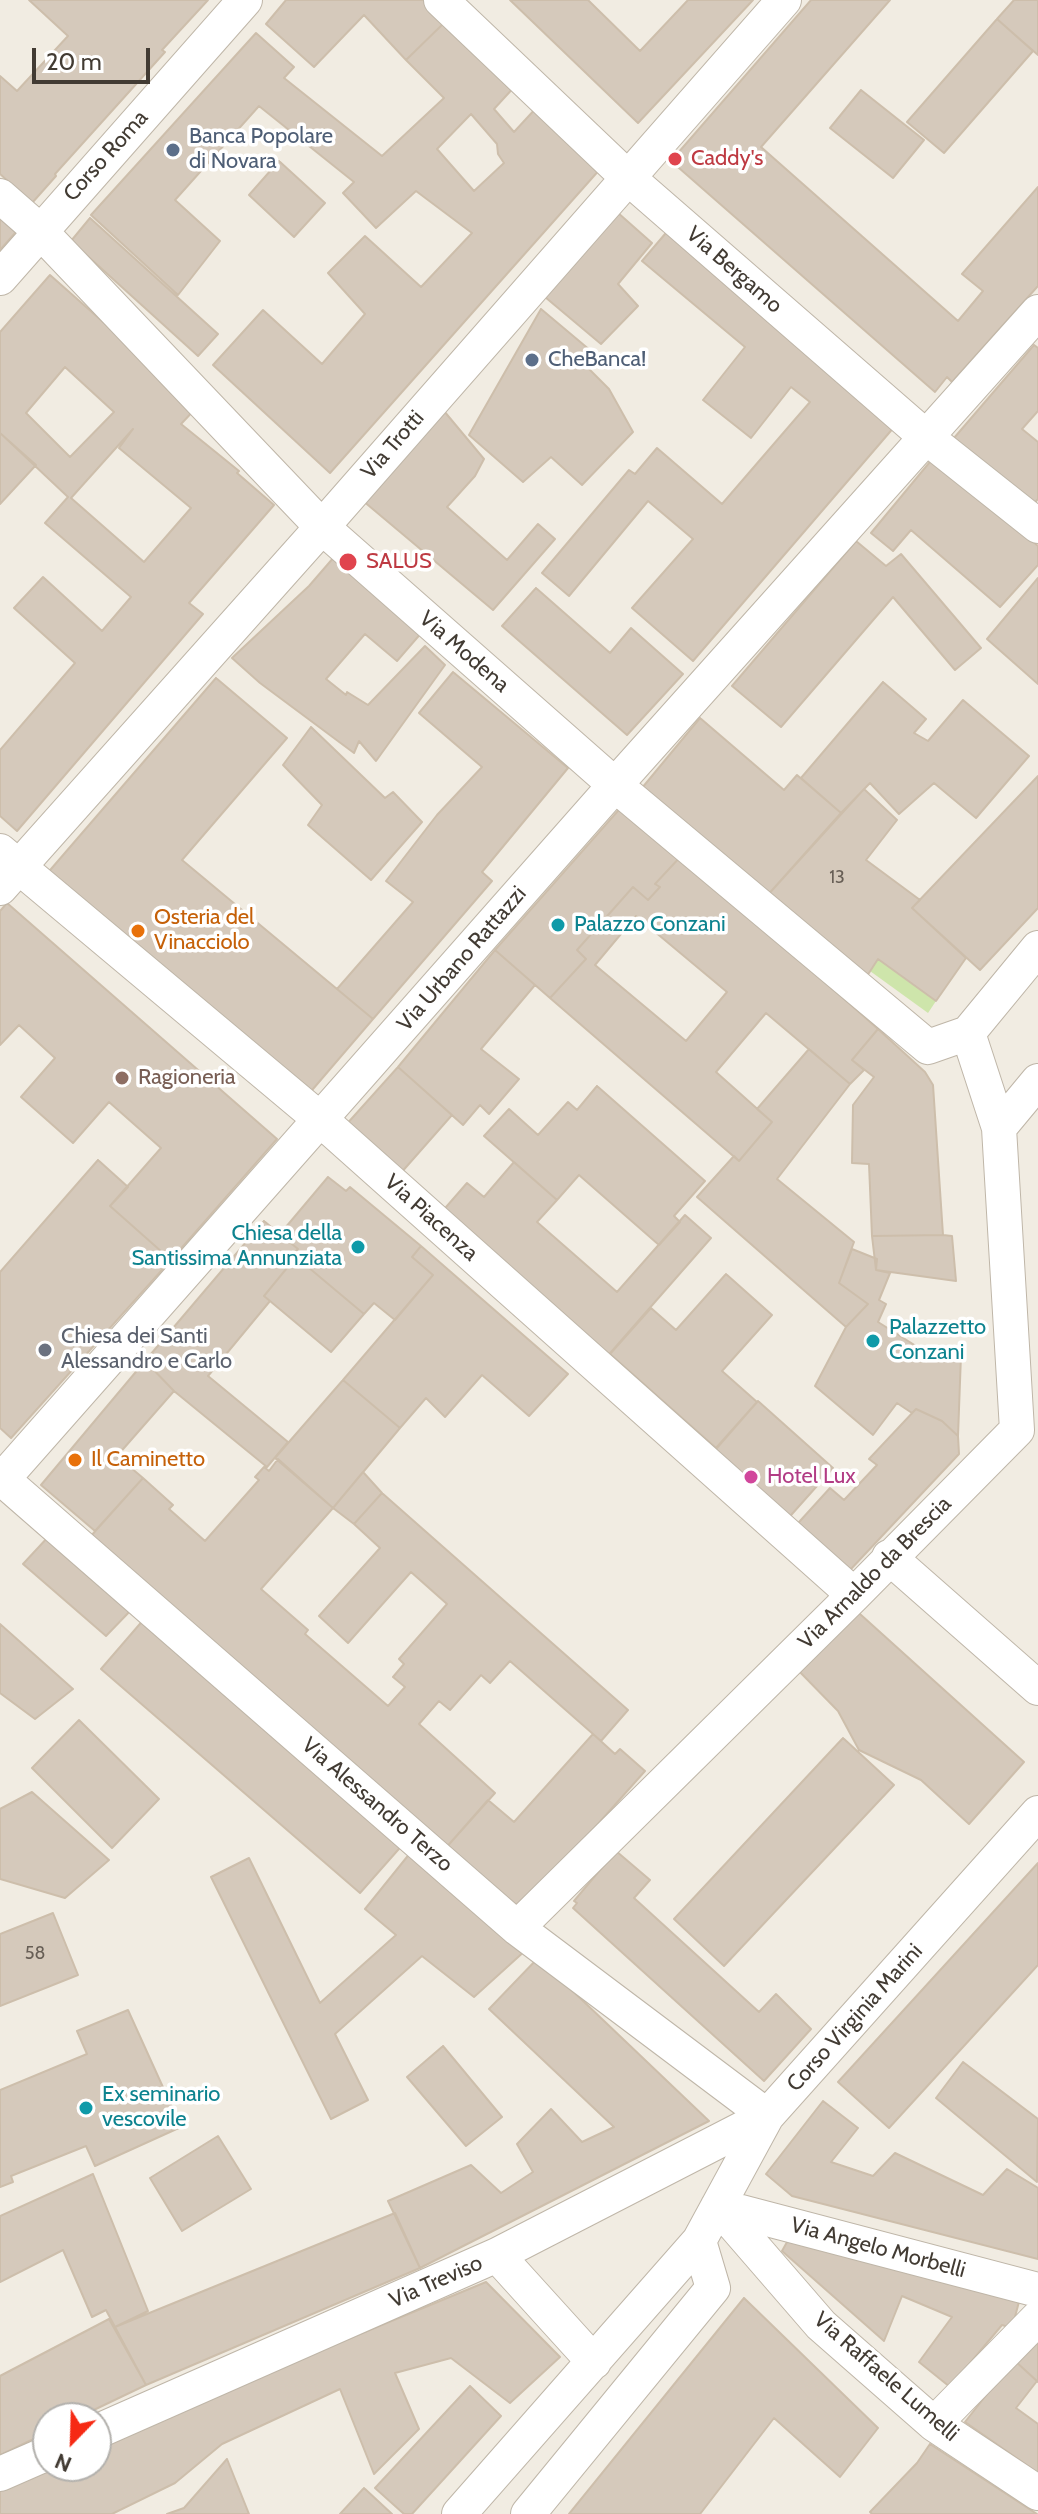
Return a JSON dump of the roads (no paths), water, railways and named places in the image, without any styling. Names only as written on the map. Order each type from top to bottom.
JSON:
[{"type":"street","name":"Corso Roma","points":[[0,278],[245,0]]},
{"type":"street","name":"Via Bergamo","points":[[441,0],[626,176],[926,437],[1038,526]]},
{"type":"street","name":"Via Trotti","points":[[6,869],[322,527],[626,176],[784,0]]},
{"type":"street","name":"Via Modena","points":[[0,196],[40,231],[322,527],[615,785],[928,1047],[968,1033]]},
{"type":"street","name":"Via Urbano Rattazzi","points":[[1,1480],[1038,312]]},
{"type":"street","name":"Via Piacenza","points":[[6,869],[321,1120],[854,1595]]},
{"type":"street","points":[[968,1033],[1038,948]]},
{"type":"street","name":"Via Arnaldo da Brescia","points":[[517,1928],[889,1557],[1028,1439],[999,1128],[968,1033]]},
{"type":"street","points":[[999,1128],[1038,1081]]},
{"type":"street","name":"Via Alessandro Terzo","points":[[1,1480],[517,1928],[767,2116]]},
{"type":"street","points":[[889,1557],[1038,1688]]},
{"type":"street","name":"Corso Virginia Marini","points":[[459,2514],[699,2241],[767,2116],[1038,1813]]},
{"type":"street","name":"Via Treviso","points":[[112,2425],[497,2255],[767,2116]]},
{"type":"street","name":"Via Angelo Morbelli","points":[[718,2206],[1038,2290]]},
{"type":"street","name":"Via Raffaele Lumelli","points":[[718,2206],[821,2325],[934,2424],[1038,2493]]},
{"type":"street","points":[[528,2514],[713,2288],[699,2241]]},
{"type":"street","points":[[497,2255],[594,2362]]},
{"type":"street","points":[[934,2424],[1038,2318]]},
{"type":"street","points":[[0,2474],[32,2460]]},
{"type":"place","name":"Banca Popolare di Novara","points":[[173,150]]},
{"type":"place","name":"Caddy's","points":[[675,159]]},
{"type":"place","name":"CheBanca!","points":[[532,360]]},
{"type":"place","name":"SALUS","points":[[348,562]]},
{"type":"place","name":"Palazzo Conzani","points":[[558,925]]},
{"type":"place","name":"Osteria del Vinacciolo","points":[[138,931]]},
{"type":"place","name":"Ragioneria","points":[[122,1078]]},
{"type":"place","name":"Chiesa della Santissima Annunziata","points":[[358,1247]]},
{"type":"place","name":"Palazzetto Conzani","points":[[873,1341]]},
{"type":"place","name":"Chiesa dei Santi Alessandro e Carlo","points":[[45,1350]]},
{"type":"place","name":"Il Caminetto","points":[[75,1460]]},
{"type":"place","name":"Hotel Lux","points":[[751,1477]]},
{"type":"place","name":"Ex seminario vescovile","points":[[86,2108]]}]
